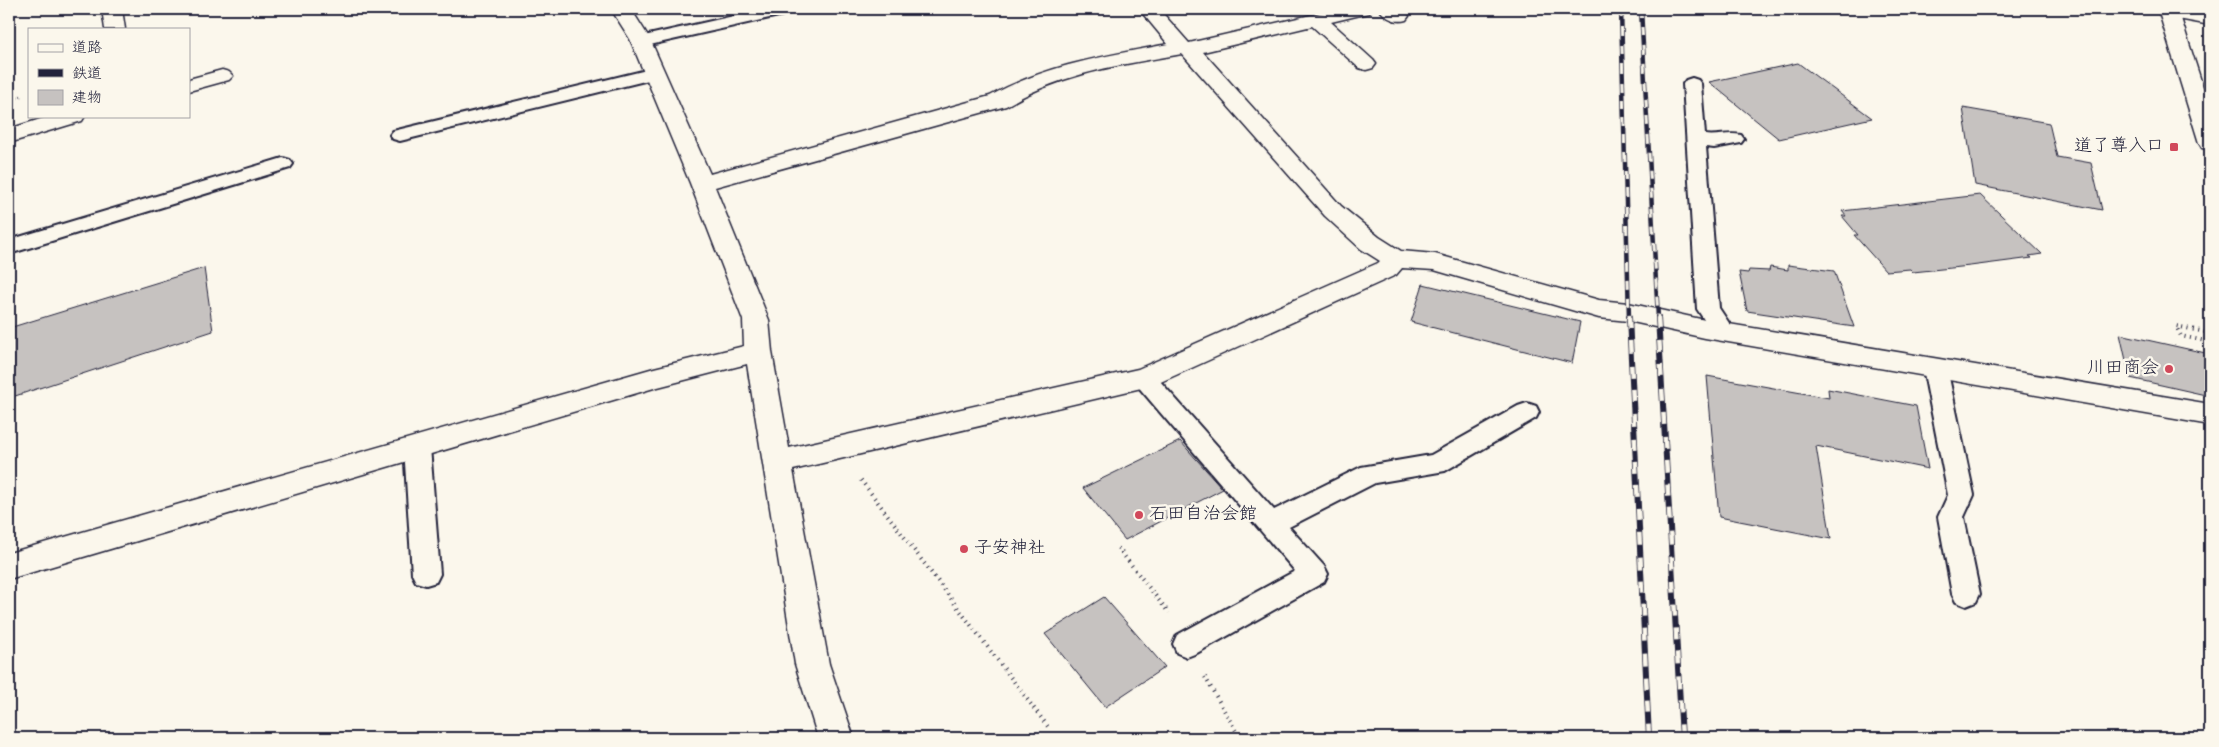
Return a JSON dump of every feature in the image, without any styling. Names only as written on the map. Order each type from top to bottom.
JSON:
[{"type":"main road","points":[[112,9],[115,28]]},
{"type":"main road","points":[[621,9],[641,42],[655,73],[702,183],[756,320],[758,352],[812,664],[836,738]]},
{"type":"main road","points":[[1149,9],[1333,211],[1370,243],[1395,259],[1435,262],[1599,309],[1628,312],[1724,332],[2210,415]]},
{"type":"main road","points":[[702,183],[998,101],[1017,89],[1064,70],[1185,48],[1362,9]]},
{"type":"main road","points":[[2210,20],[2168,11],[2210,143]]},
{"type":"main road","points":[[1317,20],[1341,53],[1366,64]]},
{"type":"main road","points":[[190,85],[222,76]]},
{"type":"main road","points":[[9,136],[68,118]]},
{"type":"main road","points":[[778,462],[1144,378],[1387,269],[1395,259]]},
{"type":"main road","points":[[9,566],[654,378],[758,352]]},
{"type":"lane","points":[[641,42],[786,9]]},
{"type":"lane","points":[[400,135],[655,73]]},
{"type":"lane","points":[[1692,84],[1708,308],[1724,332]]},
{"type":"lane","points":[[1696,140],[1714,142],[1734,139]]},
{"type":"lane","points":[[9,247],[283,164]]},
{"type":"lane","points":[[1935,368],[1961,495],[1951,517],[1966,594]]},
{"type":"lane","points":[[1144,378],[1314,574],[1187,644]]},
{"type":"lane","points":[[1270,524],[1370,474],[1436,464],[1528,412]]},
{"type":"lane","points":[[417,447],[426,574]]},
{"type":"path","points":[[2210,333],[2176,326],[2181,336],[2210,342]]},
{"type":"path","points":[[835,448],[1049,728]]},
{"type":"path","points":[[1118,548],[1172,618],[1240,738]]},
{"type":"building","points":[[1798,63],[1872,118],[1779,139],[1709,82]]},
{"type":"building","points":[[1963,108],[2049,123],[2057,157],[2091,163],[2102,210],[1975,185]]},
{"type":"building","points":[[1980,195],[2042,254],[2029,256],[2032,258],[1970,266],[1913,272],[1910,269],[1886,271],[1854,235],[1858,235],[1842,216],[1846,216],[1842,211]]},
{"type":"building","points":[[1788,265],[1834,271],[1854,327],[1747,311],[1739,272],[1748,273],[1749,270],[1769,271],[1770,267],[1788,270]]},
{"type":"building","points":[[204,268],[213,331],[9,398],[9,328]]},
{"type":"building","points":[[1423,284],[1580,322],[1572,363],[1411,322]]},
{"type":"building","name":"川田商会","points":[[2120,334],[2210,354],[2210,396],[2130,378]]},
{"type":"building","points":[[1707,376],[1829,398],[1828,389],[1916,406],[1928,469],[1816,446],[1831,539],[1719,517]]},
{"type":"building","name":"石田自治会館","points":[[1180,441],[1223,489],[1125,540],[1083,488]]},
{"type":"building","points":[[1104,597],[1165,667],[1105,707],[1045,634]]},
{"type":"railway","points":[[1621,9],[1629,318]]},
{"type":"railway","points":[[1641,9],[1658,318]]},
{"type":"railway","points":[[1629,317],[1649,738]]},
{"type":"railway","points":[[1658,317],[1682,738]]},
{"type":"place","name":"道了尊入口","points":[[2174,147]]},
{"type":"place","name":"川田商会","points":[[2169,369]]},
{"type":"place","name":"石田自治会館","points":[[1139,515]]},
{"type":"place","name":"子安神社","points":[[964,549]]}]
